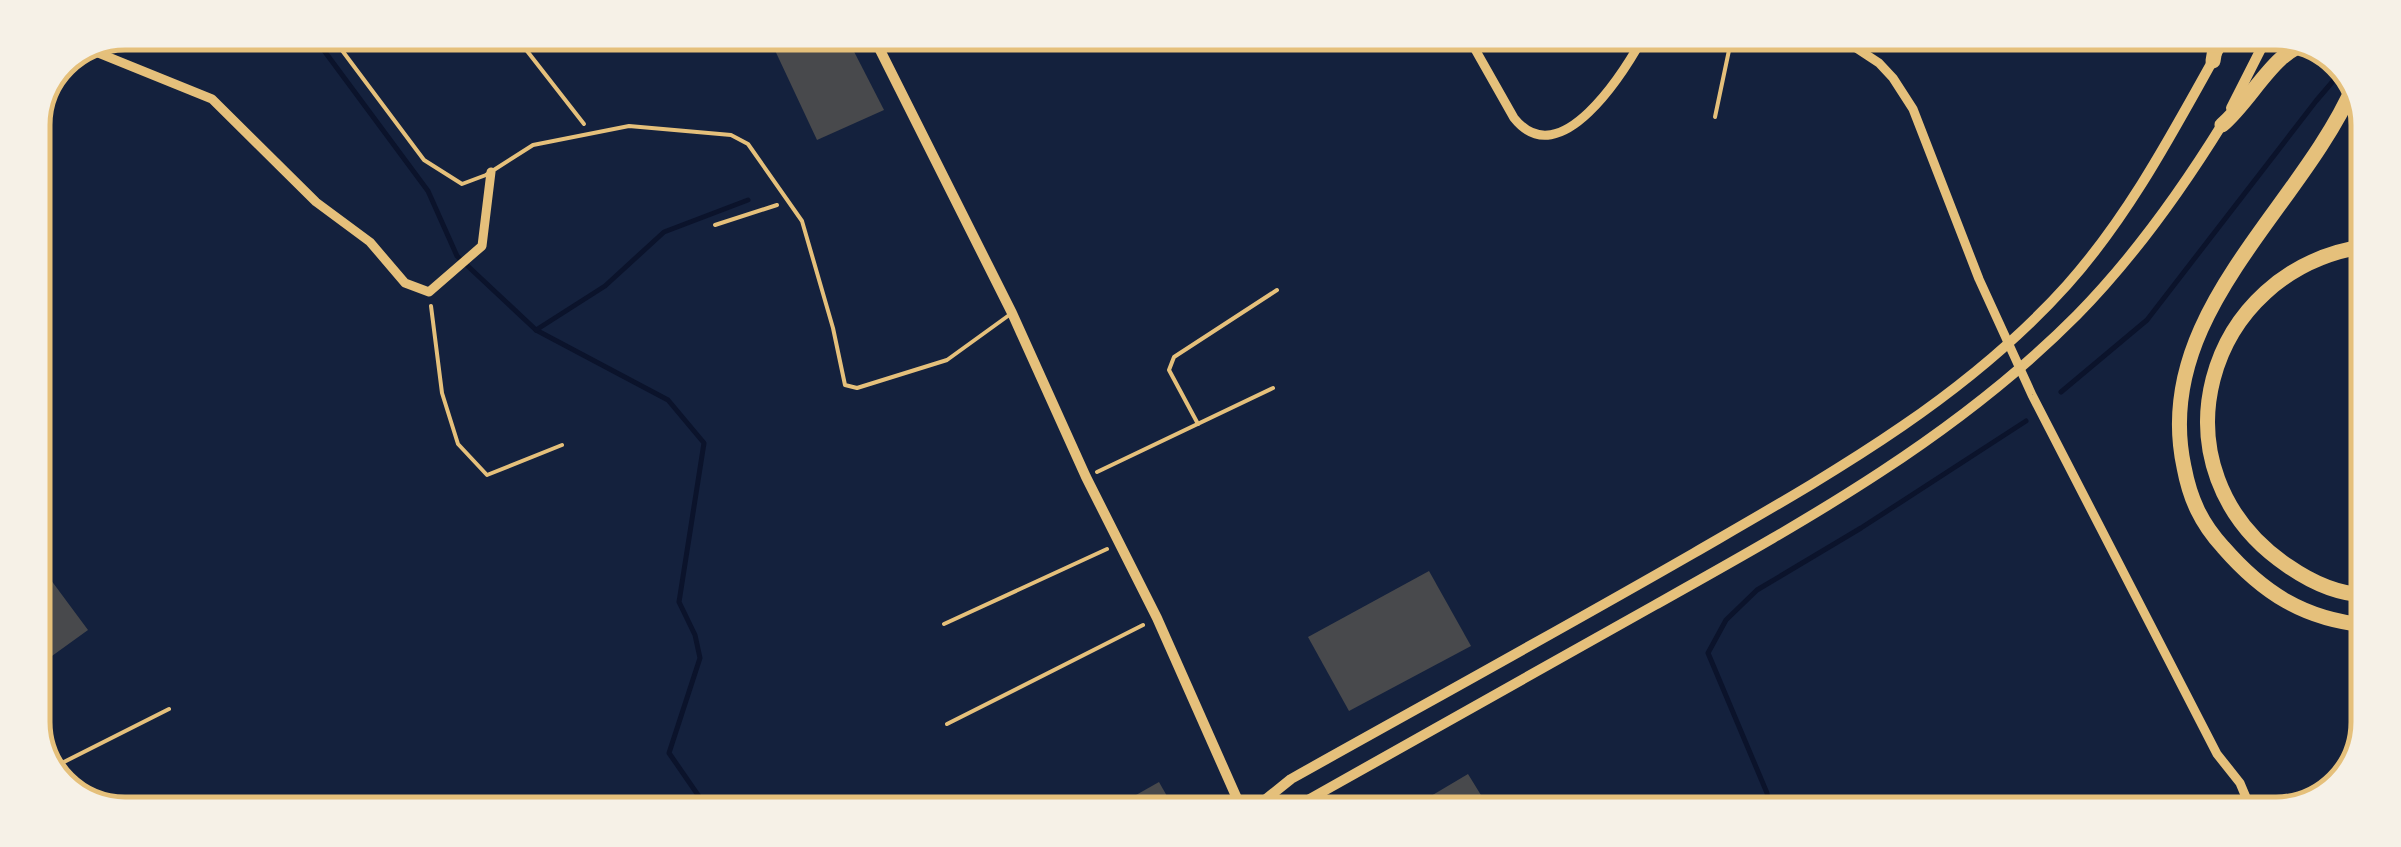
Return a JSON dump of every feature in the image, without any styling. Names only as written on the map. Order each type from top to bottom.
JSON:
[{"type":"highway","points":[[2213,61],[2215,50]]},
{"type":"highway","points":[[2222,125],[2289,51]]},
{"type":"highway","points":[[2346,98],[2306,170],[2239,261],[2211,308],[2190,358],[2177,417],[2194,507],[2210,532],[2243,570],[2291,606],[2312,615],[2351,622]]},
{"type":"highway","points":[[2351,248],[2302,264],[2258,298],[2223,348],[2208,414],[2211,456],[2220,489],[2226,504],[2253,540],[2301,575],[2351,592]]},
{"type":"street","points":[[880,50],[1012,313],[1240,797]]},
{"type":"street","points":[[1475,50],[1523,130],[1539,135],[1566,130],[1580,121],[1604,96],[1635,50]]},
{"type":"street","points":[[1859,50],[1893,78],[1913,109],[1978,279],[2061,453],[2218,754],[2246,797]]},
{"type":"street","points":[[1267,797],[1291,779],[1832,473],[1952,392],[2069,282],[2123,213],[2219,50]]},
{"type":"street","points":[[1312,797],[1822,511],[1938,434],[2021,367],[2086,305],[2132,253],[2222,125],[2260,50]]},
{"type":"street","points":[[101,54],[212,99],[316,202],[370,242],[405,283],[428,292],[482,246],[490,172]]},
{"type":"lane","points":[[342,50],[424,160],[462,184],[490,172],[532,145],[629,126],[731,134],[748,144],[802,221],[845,385],[858,388],[947,360],[1012,313]]},
{"type":"lane","points":[[1716,117],[1729,50]]},
{"type":"lane","points":[[62,763],[170,709]]},
{"type":"path","points":[[526,50],[592,133]]},
{"type":"path","points":[[715,224],[787,202]]},
{"type":"path","points":[[1198,424],[1169,370],[1174,358],[1277,290]]},
{"type":"path","points":[[428,292],[442,392],[458,444],[487,475],[562,445]]},
{"type":"path","points":[[1086,477],[1273,388]]},
{"type":"path","points":[[944,624],[1120,543]]},
{"type":"path","points":[[947,724],[1156,618]]},
{"type":"building","points":[[775,50],[853,50],[884,110],[817,140]]},
{"type":"building","points":[[1429,571],[1471,646],[1349,711],[1308,637]]},
{"type":"building","points":[[50,579],[88,630],[50,657]]},
{"type":"building","points":[[1468,774],[1482,797],[1429,797]]},
{"type":"building","points":[[1159,782],[1168,797],[1132,797]]},
{"type":"waterway","points":[[324,50],[428,191],[457,256],[536,330],[668,400],[704,443],[679,602],[695,635],[700,658],[669,753],[699,797]]},
{"type":"waterway","points":[[2061,392],[2147,320],[2335,78]]},
{"type":"waterway","points":[[536,330],[605,286],[664,232],[748,200]]},
{"type":"waterway","points":[[1768,797],[1708,653],[1726,620],[1757,590],[2026,421]]}]
